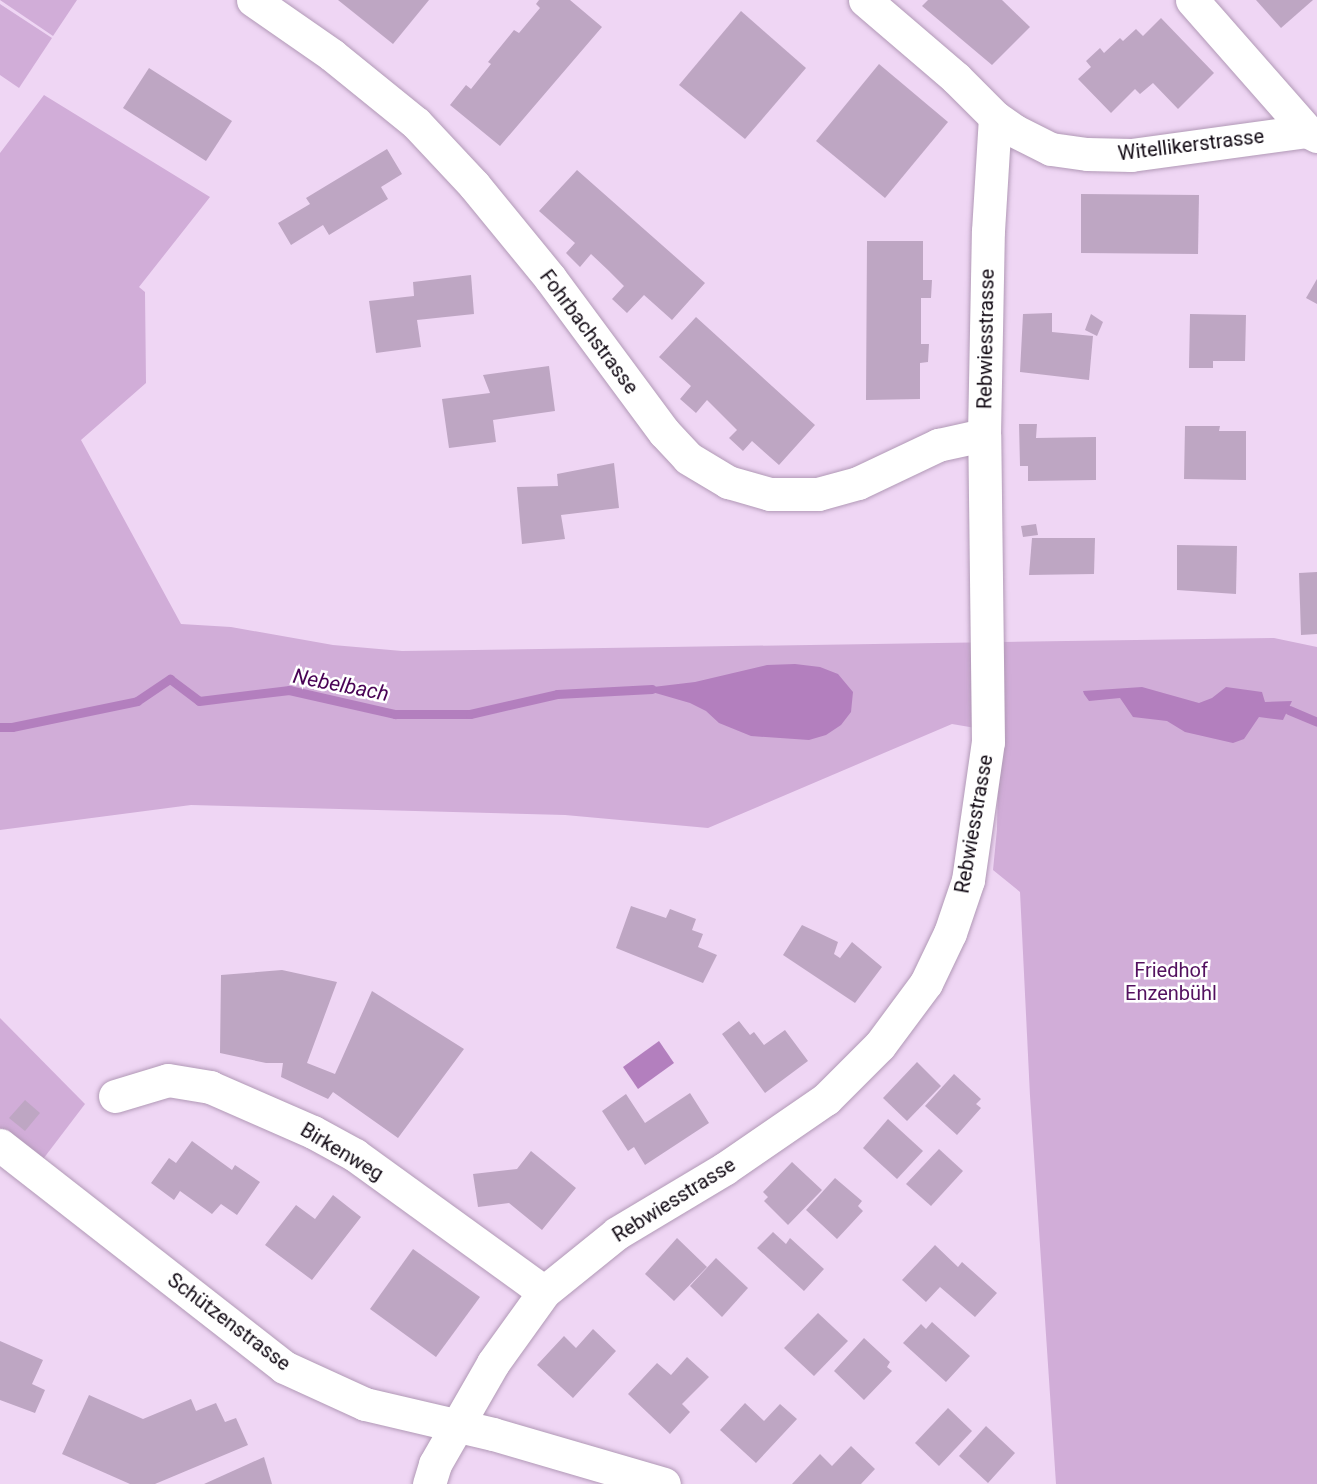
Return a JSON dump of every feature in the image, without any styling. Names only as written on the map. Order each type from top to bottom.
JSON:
[{"type":"street","name":"Fohrbachstrasse","points":[[253,0],[332,55],[416,123],[474,185],[550,278],[664,432],[688,458],[728,482],[770,494],[818,494],[858,483],[938,445],[984,435]]},
{"type":"street","name":"Witellikerstrasse","points":[[865,0],[956,78],[995,117],[1015,131],[1051,149],[1087,154],[1131,155],[1312,134]]},
{"type":"street","points":[[1192,0],[1312,134]]},
{"type":"street","name":"Rebwiesstrasse","points":[[429,1484],[435,1464],[459,1426],[493,1363],[544,1292],[617,1233],[724,1169],[826,1099],[880,1045],[926,983],[950,933],[968,880],[988,742],[984,435],[988,231],[995,117]]},
{"type":"street","name":"Birkenweg","points":[[115,1096],[168,1080],[210,1087],[313,1132],[355,1155],[544,1292]]},
{"type":"street","name":"Schützenstrasse","points":[[0,1145],[284,1367],[365,1404],[459,1426],[664,1484]]},
{"type":"green space","points":[[0,0],[77,0],[53,36]]},
{"type":"green space","points":[[0,4],[52,38],[19,88],[0,75]]},
{"type":"green space","name":"Friedhof Enzenbühl","points":[[44,95],[210,197],[139,287],[145,292],[146,383],[81,440],[181,624],[231,627],[333,645],[402,651],[1274,638],[1317,647],[1317,1484],[1056,1484],[1030,1096],[1020,892],[993,870],[997,829],[999,732],[952,724],[708,828],[565,815],[191,805],[0,830],[0,153]]},
{"type":"green space","points":[[0,1018],[85,1104],[34,1171],[0,1145]]},
{"type":"shaded area","points":[[795,664],[820,667],[838,674],[853,692],[851,712],[841,725],[826,735],[809,740],[751,736],[719,723],[706,711],[690,703],[652,692],[653,687],[695,682],[767,665]]},
{"type":"shaded area","points":[[1142,687],[1199,703],[1212,698],[1226,687],[1262,692],[1265,702],[1292,701],[1283,720],[1259,717],[1244,739],[1233,743],[1185,732],[1167,721],[1133,717],[1120,698],[1089,701],[1083,691]]},
{"type":"shaded area","points":[[659,1041],[674,1063],[638,1089],[623,1067]]},
{"type":"building","points":[[338,0],[429,0],[393,44]]},
{"type":"building","points":[[539,0],[570,0],[602,27],[500,146],[450,105],[466,85],[471,89],[491,64],[488,62],[514,30],[519,33],[540,8],[536,4]]},
{"type":"building","points":[[928,0],[1002,0],[1030,27],[992,65],[922,6]]},
{"type":"building","points":[[1256,0],[1313,0],[1281,28]]},
{"type":"building","points":[[741,11],[806,68],[745,139],[679,85]]},
{"type":"building","points":[[1161,18],[1214,73],[1178,109],[1153,83],[1140,94],[1135,89],[1111,113],[1078,79],[1091,67],[1086,61],[1100,48],[1104,53],[1120,38],[1123,41],[1136,29],[1143,36]]},
{"type":"building","points":[[879,64],[948,122],[885,198],[816,141]]},
{"type":"building","points":[[149,68],[232,121],[206,161],[123,108]]},
{"type":"building","points":[[387,149],[402,174],[381,187],[388,199],[329,235],[323,225],[291,245],[278,223],[310,204],[306,198]]},
{"type":"building","points":[[577,170],[705,283],[672,320],[644,295],[627,313],[612,299],[624,286],[591,254],[580,267],[566,253],[575,243],[539,211]]},
{"type":"building","points":[[1081,194],[1199,195],[1198,254],[1081,253]]},
{"type":"building","points":[[867,241],[923,241],[923,280],[932,280],[931,298],[921,298],[921,344],[929,344],[928,362],[920,363],[920,399],[866,400]]},
{"type":"building","points":[[471,275],[474,314],[417,320],[421,347],[376,353],[369,301],[414,296],[413,282]]},
{"type":"building","points":[[1317,279],[1317,304],[1306,298]]},
{"type":"building","points":[[1052,313],[1052,332],[1093,336],[1089,380],[1020,372],[1023,314]]},
{"type":"building","points":[[1091,314],[1103,322],[1097,336],[1085,330]]},
{"type":"building","points":[[1190,314],[1246,315],[1245,361],[1213,361],[1213,368],[1189,368]]},
{"type":"building","points":[[696,317],[815,425],[779,465],[752,441],[743,451],[729,438],[737,430],[707,400],[696,413],[680,399],[691,386],[659,357]]},
{"type":"building","points":[[549,366],[555,411],[493,420],[496,442],[449,448],[442,399],[490,393],[483,375]]},
{"type":"building","points":[[1019,424],[1037,424],[1036,438],[1096,437],[1096,480],[1028,481],[1028,466],[1020,466]]},
{"type":"building","points":[[1185,426],[1220,426],[1219,431],[1246,431],[1246,480],[1184,479]]},
{"type":"building","points":[[614,463],[619,508],[561,515],[565,539],[522,544],[517,487],[558,486],[557,474]]},
{"type":"building","points":[[1036,524],[1038,535],[1023,537],[1021,526]]},
{"type":"building","points":[[1032,538],[1095,538],[1094,574],[1029,575]]},
{"type":"building","points":[[1177,545],[1237,546],[1236,594],[1177,590]]},
{"type":"building","points":[[1317,572],[1317,634],[1301,635],[1299,573]]},
{"type":"building","points":[[631,906],[666,918],[670,909],[696,919],[692,930],[703,934],[698,947],[717,955],[703,983],[616,948]]},
{"type":"building","points":[[802,925],[838,942],[834,954],[840,958],[852,942],[882,967],[855,1003],[783,955]]},
{"type":"building","points":[[282,970],[337,982],[307,1063],[335,1074],[372,991],[464,1049],[398,1138],[333,1092],[328,1099],[281,1077],[283,1063],[266,1063],[220,1053],[221,975]]},
{"type":"building","points":[[739,1021],[750,1035],[754,1032],[764,1045],[785,1030],[808,1061],[765,1093],[722,1034]]},
{"type":"building","points":[[917,1062],[941,1086],[907,1121],[883,1098]]},
{"type":"building","points":[[954,1074],[981,1099],[976,1104],[981,1108],[957,1135],[925,1106]]},
{"type":"building","points":[[690,1093],[709,1123],[645,1165],[634,1147],[628,1151],[602,1111],[626,1094],[645,1123]]},
{"type":"building","points":[[25,1100],[40,1113],[25,1131],[9,1118]]},
{"type":"building","points":[[888,1119],[923,1151],[897,1179],[863,1148]]},
{"type":"building","points":[[192,1141],[232,1170],[235,1165],[260,1182],[237,1215],[221,1204],[212,1214],[180,1191],[174,1200],[151,1183],[169,1158],[176,1163]]},
{"type":"building","points":[[939,1149],[963,1171],[931,1206],[906,1184]]},
{"type":"building","points":[[531,1151],[576,1188],[542,1230],[509,1203],[478,1207],[473,1174],[517,1169]]},
{"type":"building","points":[[792,1162],[822,1190],[788,1225],[764,1201],[768,1197],[763,1192]]},
{"type":"building","points":[[835,1178],[862,1201],[858,1206],[863,1211],[837,1239],[806,1210]]},
{"type":"building","points":[[333,1195],[361,1217],[312,1280],[265,1245],[296,1205],[315,1219]]},
{"type":"building","points":[[773,1232],[786,1244],[790,1238],[824,1269],[804,1291],[757,1248]]},
{"type":"building","points":[[677,1238],[707,1267],[674,1301],[645,1274]]},
{"type":"building","points":[[935,1245],[958,1267],[962,1262],[997,1293],[975,1317],[940,1287],[926,1302],[902,1280]]},
{"type":"building","points":[[413,1249],[480,1297],[436,1357],[370,1309]]},
{"type":"building","points":[[716,1258],[748,1288],[722,1317],[690,1286]]},
{"type":"building","points":[[818,1313],[848,1341],[814,1376],[784,1348]]},
{"type":"building","points":[[932,1322],[970,1356],[946,1382],[903,1343],[921,1324],[926,1329]]},
{"type":"building","points":[[593,1329],[616,1351],[573,1398],[537,1365],[564,1336],[576,1348]]},
{"type":"building","points":[[864,1338],[890,1362],[887,1367],[892,1371],[864,1400],[834,1371]]},
{"type":"building","points":[[0,1341],[43,1360],[32,1384],[45,1390],[35,1413],[0,1400]]},
{"type":"building","points":[[687,1357],[709,1377],[682,1404],[690,1412],[670,1434],[628,1394],[657,1363],[671,1375]]},
{"type":"building","points":[[89,1395],[143,1419],[191,1399],[196,1411],[216,1403],[225,1422],[236,1418],[248,1445],[155,1484],[130,1484],[62,1454]]},
{"type":"building","points":[[745,1403],[764,1421],[780,1404],[797,1419],[756,1463],[720,1430]]},
{"type":"building","points":[[948,1408],[972,1431],[939,1466],[915,1443]]},
{"type":"building","points":[[986,1426],[1015,1453],[988,1483],[959,1456]]},
{"type":"building","points":[[851,1446],[875,1469],[861,1484],[792,1484],[820,1454],[832,1466]]},
{"type":"building","points":[[264,1457],[272,1484],[204,1484]]},
{"type":"waterway","name":"Nebelbach","points":[[0,727],[12,727],[137,701],[170,679],[199,701],[289,690],[395,714],[470,714],[557,694],[652,689]]},
{"type":"waterway","name":"Nebelbach","points":[[1289,710],[1317,722]]}]
